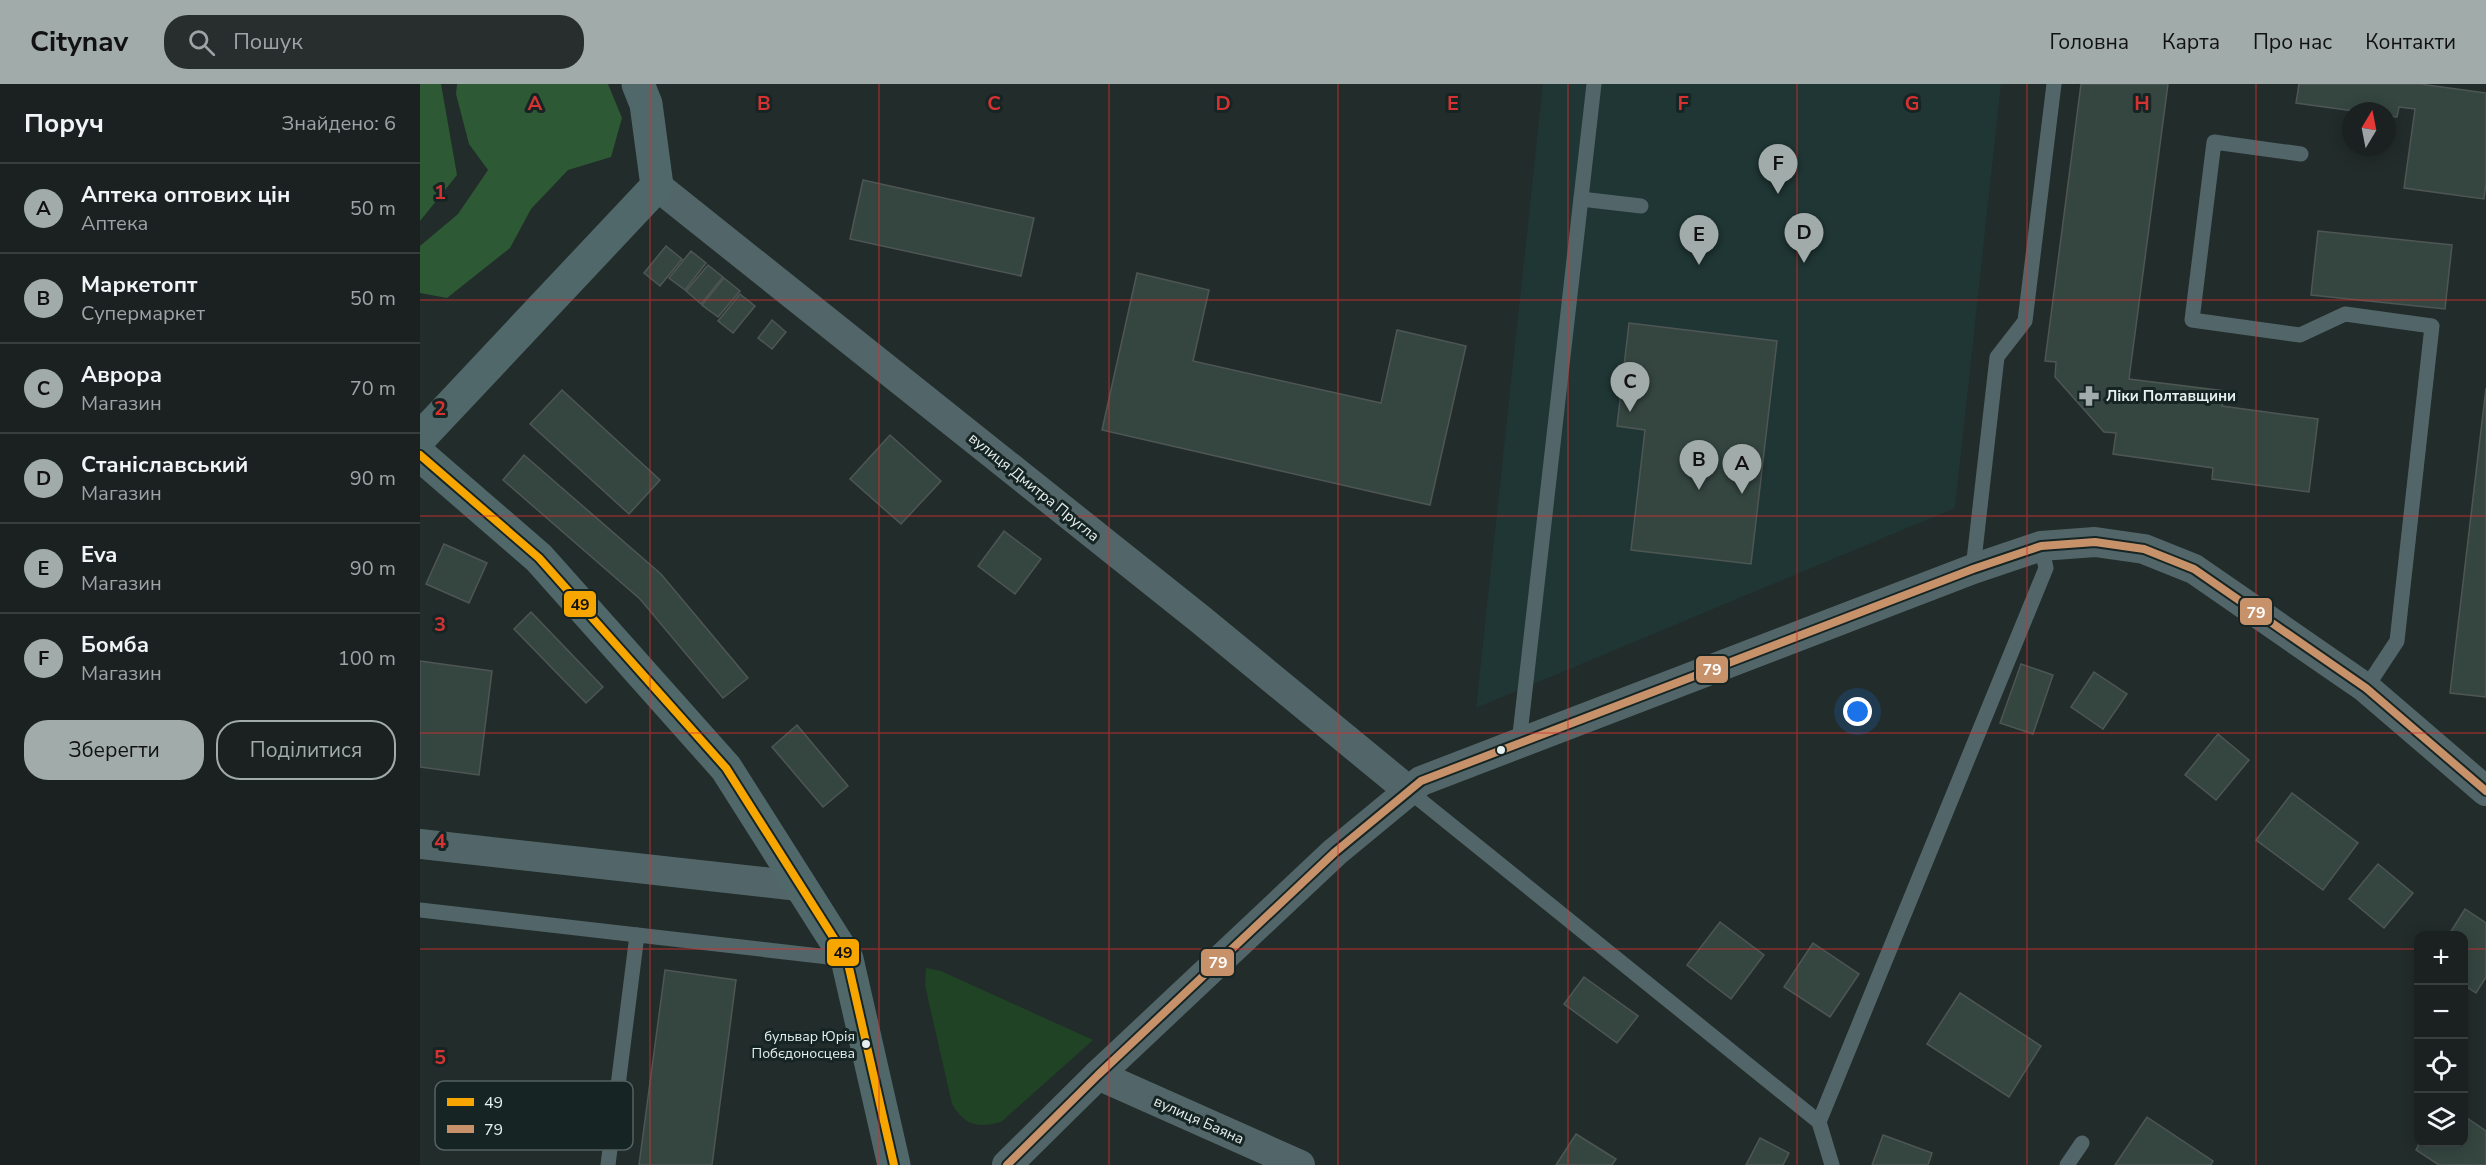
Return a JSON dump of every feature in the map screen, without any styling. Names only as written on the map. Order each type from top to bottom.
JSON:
[{"type":"street","points":[[420,438],[657,186],[646,104],[638,84]]},
{"type":"street","name":"вулиця Дмитра Пругла","points":[[657,186],[1190,612],[1409,791]]},
{"type":"street","points":[[420,455],[539,558],[726,768],[847,959],[894,1165]]},
{"type":"street","points":[[1007,1165],[1098,1075],[1327,860],[1421,781],[1973,569],[2041,546],[2095,542],[2144,549],[2194,569],[2366,688],[2486,791]]},
{"type":"street","points":[[420,844],[799,886]]},
{"type":"street","name":"вулиця Баяна","points":[[1098,1075],[1300,1165]]},
{"type":"lane","points":[[1520,743],[1594,84]]},
{"type":"lane","points":[[1973,569],[1998,357],[2025,321],[2054,84]]},
{"type":"lane","points":[[2301,154],[2214,142],[2192,320],[2300,335],[2345,314],[2432,326],[2397,641],[2366,688]]},
{"type":"lane","points":[[1581,200],[1641,207]]},
{"type":"lane","points":[[1819,1122],[2046,568],[2041,546]]},
{"type":"lane","points":[[1409,791],[1819,1122],[1832,1165]]},
{"type":"lane","points":[[420,910],[847,959]]},
{"type":"lane","points":[[619,1081],[637,935]]},
{"type":"lane","points":[[2067,1165],[2082,1143]]},
{"type":"lane","points":[[608,1165],[610,1150]]},
{"type":"shaded area","points":[[1543,84],[2001,84],[1955,508],[1476,708]]},
{"type":"green space","points":[[420,84],[441,84],[457,175],[420,221]]},
{"type":"green space","points":[[457,84],[608,84],[622,118],[611,157],[568,170],[531,209],[510,248],[447,298],[420,293],[420,246],[458,214],[488,170],[469,144],[456,94]]},
{"type":"green space","points":[[926,968],[941,971],[1093,1040],[1001,1122],[985,1125],[972,1124],[962,1117],[952,1104],[925,985]]},
{"type":"building","points":[[2081,84],[2168,84],[2129,379],[2225,391],[2222,406],[2318,419],[2309,492],[2212,479],[2213,468],[2113,454],[2116,433],[2104,432],[2055,377],[2056,362],[2045,361]]},
{"type":"building","points":[[2299,84],[2420,84],[2486,93],[2484,199],[2404,188],[2415,109],[2399,107],[2397,117],[2396,102],[2342,102],[2342,109],[2296,103]]},
{"type":"building","points":[[863,180],[1034,218],[1021,276],[850,239]]},
{"type":"building","points":[[2318,231],[2452,245],[2445,309],[2311,295]]},
{"type":"building","points":[[666,246],[682,259],[660,286],[644,273]]},
{"type":"building","points":[[691,251],[706,263],[685,290],[669,278]]},
{"type":"building","points":[[708,265],[723,277],[701,304],[686,291]]},
{"type":"building","points":[[1137,273],[1209,290],[1193,361],[1381,403],[1397,330],[1466,346],[1430,505],[1102,430]]},
{"type":"building","points":[[724,278],[740,291],[718,317],[702,305]]},
{"type":"building","points":[[740,294],[755,306],[733,333],[718,321]]},
{"type":"building","points":[[772,320],[786,332],[772,349],[758,338]]},
{"type":"building","points":[[1629,323],[1777,341],[1751,564],[1631,550],[1645,430],[1617,426]]},
{"type":"building","points":[[2486,388],[2486,697],[2450,693]]},
{"type":"building","points":[[562,390],[660,480],[629,514],[530,424]]},
{"type":"building","points":[[890,435],[941,481],[901,524],[850,479]]},
{"type":"building","points":[[524,455],[661,574],[748,678],[723,698],[640,599],[503,480]]},
{"type":"building","points":[[1004,531],[1041,559],[1015,594],[978,566]]},
{"type":"building","points":[[444,544],[487,563],[469,603],[426,584]]},
{"type":"building","points":[[531,612],[603,687],[586,703],[514,629]]},
{"type":"building","points":[[420,661],[492,671],[479,775],[420,767]]},
{"type":"building","points":[[2021,664],[2053,675],[2033,734],[2000,723]]},
{"type":"building","points":[[2094,672],[2127,694],[2103,729],[2071,707]]},
{"type":"building","points":[[797,725],[848,786],[823,807],[772,747]]},
{"type":"building","points":[[2218,734],[2249,760],[2216,800],[2185,775]]},
{"type":"building","points":[[2292,793],[2358,843],[2323,890],[2256,840]]},
{"type":"building","points":[[2378,864],[2413,893],[2384,928],[2349,899]]},
{"type":"building","points":[[2465,909],[2486,923],[2486,977],[2476,993],[2468,988],[2468,931],[2451,931]]},
{"type":"building","points":[[1720,922],[1764,955],[1731,999],[1687,965]]},
{"type":"building","points":[[1813,943],[1859,974],[1830,1017],[1784,987]]},
{"type":"building","points":[[665,970],[736,980],[712,1165],[639,1165]]},
{"type":"building","points":[[1584,977],[1638,1016],[1617,1043],[1564,1004]]},
{"type":"building","points":[[1960,993],[2041,1046],[2009,1097],[1927,1044]]},
{"type":"building","points":[[2147,1117],[2213,1161],[2211,1165],[2115,1165]]},
{"type":"building","points":[[2468,1119],[2486,1131],[2486,1165],[2439,1165],[2416,1150],[2418,1147],[2468,1147]]},
{"type":"building","points":[[1576,1134],[1616,1159],[1612,1165],[1556,1165]]},
{"type":"building","points":[[1883,1135],[1932,1153],[1928,1165],[1872,1165]]},
{"type":"building","points":[[1760,1138],[1789,1153],[1783,1165],[1746,1165]]},
{"type":"transit line","name":"49","points":[[420,455],[539,558],[726,768],[847,959],[894,1165]]},
{"type":"transit line","name":"79","points":[[1007,1165],[1098,1075],[1335,852],[1421,781],[1973,569],[2041,546],[2095,542],[2144,549],[2194,569],[2366,688],[2486,791]]},
{"type":"place","name":"Бомба","points":[[1778,194]]},
{"type":"place","name":"Станіславський","points":[[1804,263]]},
{"type":"place","name":"Eva","points":[[1699,265]]},
{"type":"place","name":"Ліки Полтавщини","points":[[2089,396]]},
{"type":"place","name":"Аврора","points":[[1630,412]]},
{"type":"place","name":"Маркетопт","points":[[1699,490]]},
{"type":"place","name":"Аптека оптових цін","points":[[1742,494]]},
{"type":"place","name":"бульвар Юрія Побєдоносцева","points":[[866,1044]]}]
